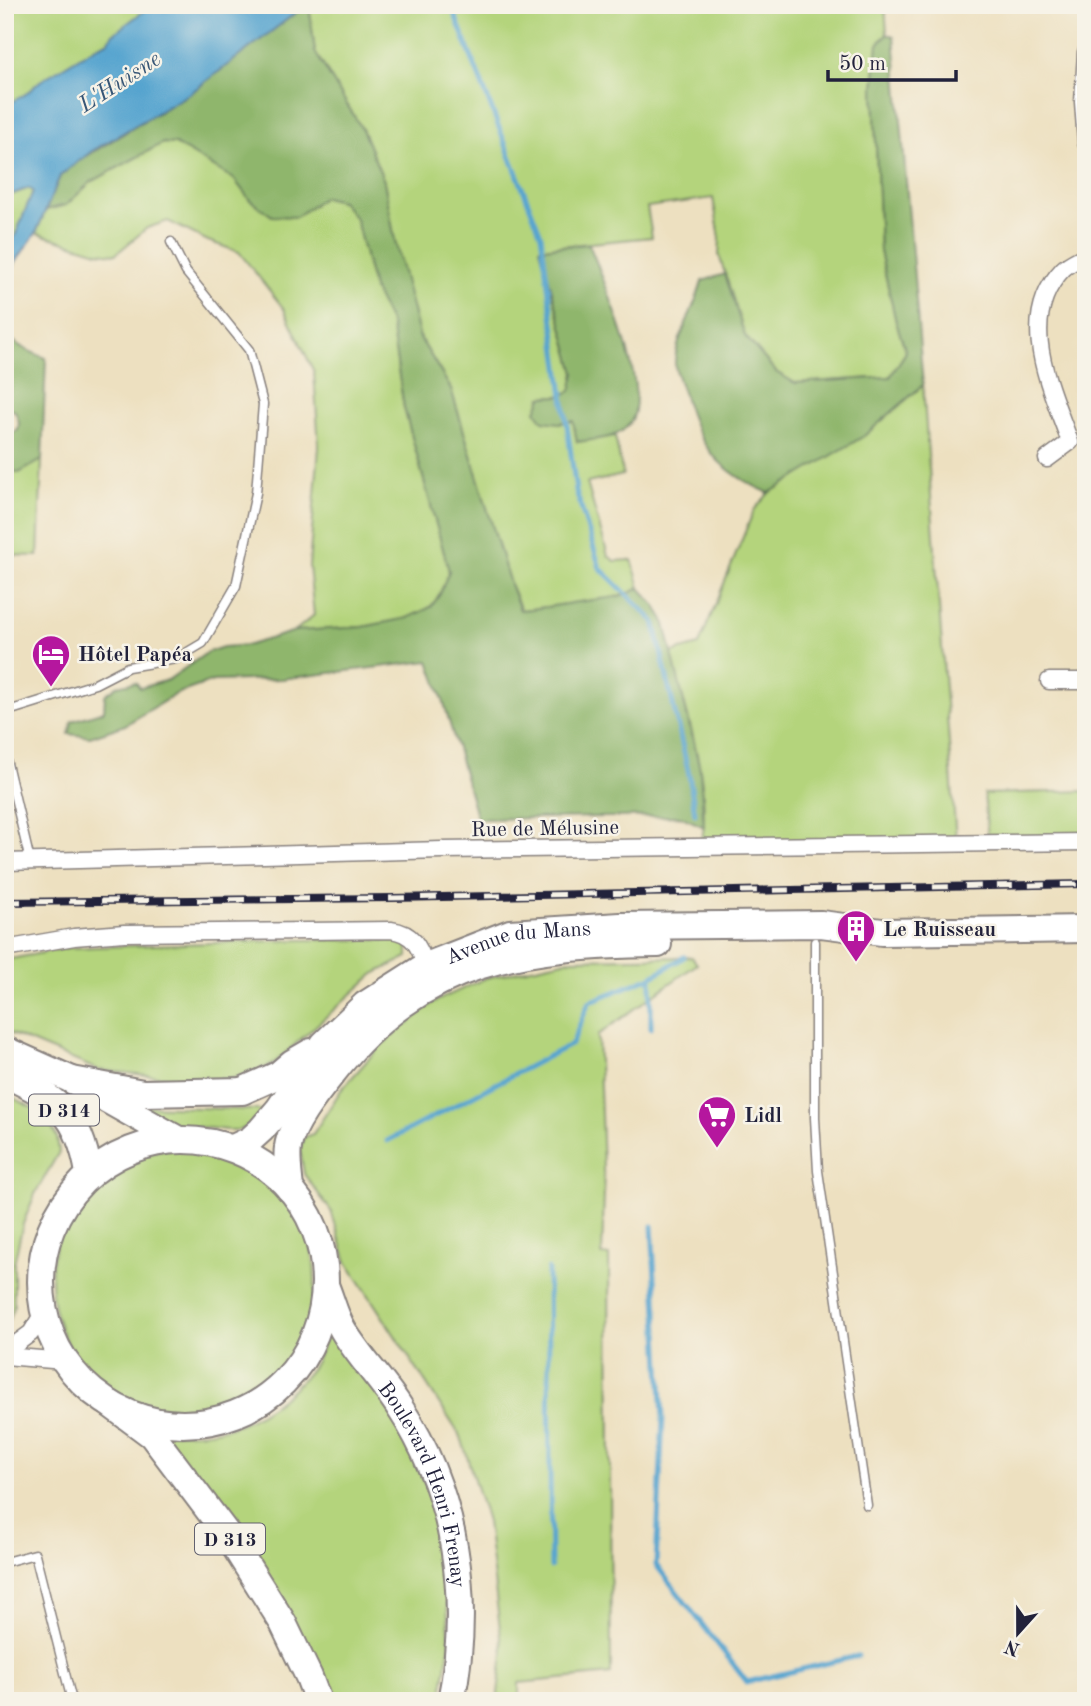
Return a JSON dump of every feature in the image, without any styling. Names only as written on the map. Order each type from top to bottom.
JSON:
[{"type":"main road","name":"Avenue du Mans","points":[[233,1148],[250,1140],[269,1121],[324,1044],[365,1004],[426,965],[510,933],[620,926],[821,923],[882,932],[1086,929]]},
{"type":"main road","name":"Avenue du Mans","points":[[290,1189],[288,1147],[293,1132],[321,1087],[370,1029],[436,984],[502,958],[541,950],[614,944],[834,942],[882,932]]},
{"type":"main road","points":[[72,1080],[143,1093],[242,1091],[278,1075],[292,1063],[324,1044]]},
{"type":"main road","name":"D 314","points":[[5,1050],[72,1080],[177,1139]]},
{"type":"main road","name":"D 314","points":[[5,1074],[59,1105],[72,1119],[81,1135],[89,1173]]},
{"type":"main road","points":[[177,1139],[209,1142],[233,1148],[267,1167],[290,1189],[305,1209],[318,1236],[324,1263],[325,1285],[320,1320],[305,1355],[285,1381],[267,1396],[247,1409],[203,1423],[159,1422],[133,1415],[109,1403],[88,1387],[64,1361],[51,1337],[43,1313],[41,1264],[47,1237],[66,1200],[89,1173],[113,1157],[136,1147],[177,1139]]},
{"type":"main road","name":"Boulevard Henri Frenay","points":[[325,1285],[341,1328],[400,1406],[419,1438],[438,1480],[455,1543],[460,1604],[451,1701]]},
{"type":"main road","name":"D 313","points":[[109,1403],[152,1435],[229,1537],[283,1623],[318,1701]]},
{"type":"street","points":[[1086,52],[1083,102],[1086,143]]},
{"type":"street","points":[[1047,459],[1070,442],[1040,359],[1040,316],[1047,293],[1064,268],[1086,255]]},
{"type":"street","points":[[1049,681],[1086,681]]},
{"type":"street","name":"Rue de Mélusine","points":[[5,862],[442,850],[1086,842]]},
{"type":"street","points":[[5,949],[74,937],[124,933],[391,930],[403,932],[412,939],[426,965]]},
{"type":"street","points":[[5,1354],[31,1333],[43,1313]]},
{"type":"street","points":[[5,1354],[64,1361]]},
{"type":"lane","points":[[5,712],[94,684],[128,667],[176,659],[203,643],[236,586],[256,493],[263,404],[249,350],[186,272],[171,242]]},
{"type":"lane","points":[[5,755],[30,861]]},
{"type":"lane","points":[[816,942],[818,1171],[867,1505]]},
{"type":"lane","points":[[5,1562],[35,1554],[72,1701]]},
{"type":"green space","points":[[5,5],[227,5],[5,145]]},
{"type":"green space","points":[[309,5],[885,5],[887,34],[878,45],[874,89],[880,251],[896,322],[906,352],[890,377],[795,383],[776,372],[745,336],[719,255],[720,238],[713,198],[647,207],[652,237],[540,248],[575,373],[572,391],[559,396],[542,397],[559,423],[573,420],[577,442],[615,436],[623,475],[587,483],[608,556],[615,561],[632,560],[640,588],[617,599],[521,610],[510,584],[451,389],[420,338],[395,241],[384,181],[362,129],[315,52]]},
{"type":"green space","points":[[309,5],[315,52],[362,129],[384,181],[395,241],[420,338],[451,389],[520,610],[617,597],[640,588],[655,605],[664,620],[700,769],[704,827],[680,816],[477,819],[444,703],[429,661],[281,679],[213,681],[176,694],[125,725],[90,737],[69,734],[72,721],[104,711],[105,695],[117,686],[136,682],[140,688],[168,680],[208,652],[223,647],[249,645],[295,631],[362,627],[407,618],[431,607],[440,594],[449,571],[404,408],[391,324],[373,288],[356,219],[341,201],[324,197],[296,217],[272,216],[250,200],[234,179],[175,144],[163,143],[91,182],[66,205],[46,210],[60,176],[74,164],[192,92]]},
{"type":"green space","points":[[887,34],[894,36],[923,385],[864,436],[769,493],[724,466],[704,443],[696,429],[677,375],[675,363],[678,344],[702,281],[725,274],[745,336],[776,372],[795,383],[890,377],[906,352],[896,322],[880,251],[874,89],[878,44]]},
{"type":"green space","points":[[163,143],[175,144],[234,179],[250,200],[296,217],[324,197],[341,201],[356,219],[373,288],[391,324],[404,408],[449,571],[438,597],[421,613],[406,619],[367,626],[295,631],[314,615],[309,566],[319,447],[314,372],[284,309],[239,252],[208,241],[168,221],[147,228],[116,254],[98,252],[36,233],[46,210],[66,205],[91,182]]},
{"type":"green space","points":[[30,188],[33,191],[15,236],[5,251],[5,197]]},
{"type":"green space","points":[[589,244],[614,307],[631,362],[635,408],[630,423],[619,433],[606,438],[577,442],[573,421],[543,421],[536,411],[542,397],[559,396],[571,391],[575,373],[540,248]]},
{"type":"green space","points":[[5,333],[14,342],[46,358],[42,460],[19,473],[7,469],[5,437],[18,430],[19,422],[15,411],[5,407]]},
{"type":"green space","points":[[923,385],[956,840],[702,842],[704,818],[700,771],[671,653],[699,645],[754,510],[769,493],[864,436]]},
{"type":"green space","points":[[5,460],[7,469],[19,473],[42,460],[38,556],[5,555]]},
{"type":"green space","points":[[1086,791],[1086,837],[988,838],[984,794]]},
{"type":"green space","points":[[299,940],[391,940],[408,944],[408,957],[374,974],[272,1065],[231,1079],[177,1078],[98,1070],[5,1031],[5,960],[68,948]]},
{"type":"green space","points":[[692,957],[697,964],[598,1035],[604,1194],[602,1255],[609,1256],[611,1674],[519,1683],[519,1701],[497,1701],[503,1654],[487,1522],[461,1437],[347,1262],[331,1211],[304,1174],[300,1149],[304,1137],[313,1134],[341,1090],[379,1047],[434,1002],[486,978],[573,959]]},
{"type":"green space","points":[[5,1093],[48,1120],[57,1137],[59,1152],[35,1194],[23,1224],[14,1263],[14,1305],[5,1327]]},
{"type":"green space","points":[[145,1106],[266,1111],[251,1125],[240,1130],[227,1130],[169,1124],[141,1111]]},
{"type":"green space","points":[[170,1148],[196,1148],[221,1153],[245,1163],[277,1186],[293,1206],[305,1229],[313,1254],[313,1306],[305,1331],[293,1354],[277,1374],[257,1390],[221,1407],[196,1412],[170,1412],[145,1407],[121,1397],[89,1374],[73,1354],[56,1318],[51,1293],[51,1267],[56,1242],[66,1218],[89,1186],[109,1170],[145,1153]]},
{"type":"green space","points":[[329,1331],[388,1405],[440,1515],[450,1643],[441,1701],[323,1701],[162,1432],[198,1433],[229,1428],[273,1406],[307,1374]]},
{"type":"water","name":"L'Huisne","points":[[152,5],[306,5],[192,92],[92,151],[60,176],[36,233],[5,277],[5,251],[15,236],[33,191],[29,188],[5,197],[5,106],[27,93],[40,81],[107,42],[113,34]]},
{"type":"waterway","points":[[451,5],[541,235],[576,491],[600,568],[654,621],[689,775],[695,814]]},
{"type":"waterway","points":[[651,1028],[651,977],[684,957]]},
{"type":"waterway","points":[[387,1141],[572,1044],[589,1002],[651,977]]},
{"type":"waterway","points":[[652,1226],[663,1418],[656,1565],[747,1682],[858,1656]]},
{"type":"waterway","points":[[548,1269],[551,1567]]},
{"type":"railway","points":[[5,902],[392,898],[1086,884]]},
{"type":"place","name":"Hôtel Papéa","points":[[51,688]]},
{"type":"place","name":"Le Ruisseau","points":[[856,963]]},
{"type":"place","name":"Lidl","points":[[717,1149]]}]
